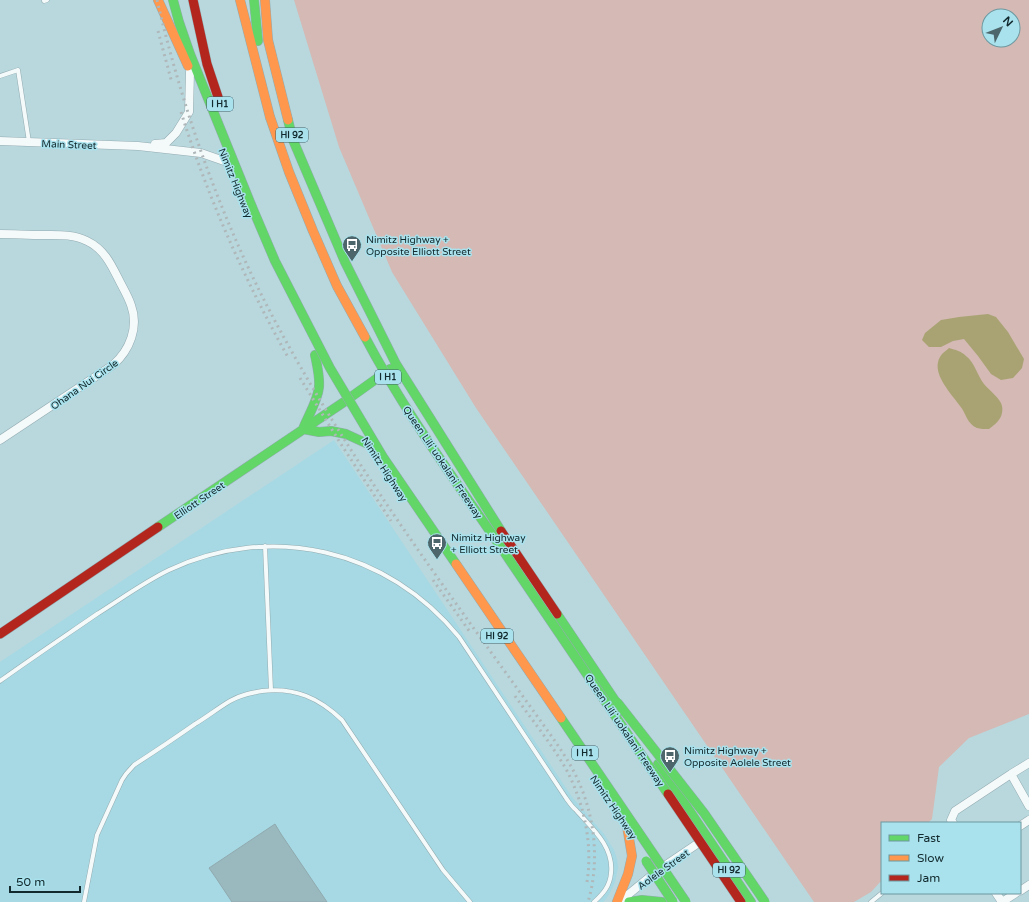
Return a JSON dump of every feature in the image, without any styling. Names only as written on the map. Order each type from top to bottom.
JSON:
[{"type":"main road","name":"Nimitz Highway","points":[[158,0],[190,72],[270,263],[315,355],[370,446],[678,902]]},
{"type":"main road","points":[[173,0],[190,54],[252,207]]},
{"type":"main road","name":"I H1","points":[[193,0],[207,64],[252,207],[285,282],[330,368],[383,457],[686,902]]},
{"type":"main road","name":"Queen Liliʻuokalani Freeway","points":[[240,0],[270,117],[289,172],[337,286],[366,340],[395,390],[425,436],[741,902]]},
{"type":"main road","points":[[254,0],[256,28],[270,117]]},
{"type":"main road","name":"HI 92","points":[[265,0],[268,40],[293,140],[345,262],[396,364],[503,533],[751,902]]},
{"type":"main road","points":[[315,355],[319,378],[318,389],[303,429],[346,434],[370,446]]},
{"type":"main road","name":"Elliott Street","points":[[0,634],[344,402],[396,364]]},
{"type":"main road","points":[[484,605],[673,902]]},
{"type":"main road","points":[[547,615],[704,813],[765,902]]},
{"type":"main road","points":[[618,902],[628,874],[632,856],[627,826]]},
{"type":"main road","points":[[629,902],[642,900],[662,902]]},
{"type":"street","name":"Main Street","points":[[138,146],[166,143],[176,133],[189,112],[190,72]]},
{"type":"street","name":"Main Street","points":[[0,141],[138,146],[201,153],[227,162]]},
{"type":"street","name":"Ohana Nui Circle","points":[[0,234],[72,236],[94,244],[110,261],[131,304],[134,321],[129,345],[122,356],[113,365],[0,440]]},
{"type":"street","points":[[952,822],[951,820],[955,811],[1011,774],[1029,764]]},
{"type":"street","points":[[1011,774],[1029,806]]},
{"type":"street","name":"Aolele Street","points":[[618,902],[657,871],[707,838]]},
{"type":"street","points":[[1002,902],[1014,894]]},
{"type":"lane","points":[[0,76],[18,70],[29,142]]},
{"type":"lane","points":[[265,546],[271,690]]},
{"type":"lane","points":[[0,681],[25,662],[139,586],[169,570],[201,558],[237,549],[279,546],[310,549],[350,559],[384,574],[409,589],[434,610],[459,637],[566,798],[575,810],[593,827],[607,850],[612,866],[609,884],[594,902]]},
{"type":"lane","points":[[84,902],[97,835],[122,780],[129,770],[231,700],[253,692],[271,690],[289,691],[309,697],[327,707],[342,720],[443,870],[470,902]]},
{"type":"lane","points":[[871,902],[881,893]]},
{"type":"shaded area","points":[[294,0],[1029,0],[1029,714],[969,738],[939,767],[932,819],[929,822],[881,822],[881,881],[871,892],[854,902],[814,902],[476,408],[392,272],[339,147]]},
{"type":"shaded area","points":[[988,314],[996,317],[1008,332],[1024,359],[1022,368],[1013,378],[1001,380],[991,374],[964,339],[953,341],[941,347],[929,347],[922,340],[925,333],[941,320]]},
{"type":"shaded area","points":[[949,348],[964,354],[969,359],[984,384],[1001,403],[1001,417],[989,429],[977,428],[971,424],[942,382],[939,374],[938,361],[942,354]]},
{"type":"shaded area","points":[[334,440],[572,797],[604,834],[614,850],[618,868],[615,882],[606,899],[603,902],[0,902],[0,662]]},
{"type":"building","points":[[275,824],[327,902],[232,902],[209,868]]},
{"type":"railway","points":[[157,0],[166,38],[188,114],[214,188],[262,296],[327,412],[363,469],[438,579],[555,741],[577,778],[588,808],[594,839],[594,871],[588,902]]},
{"type":"railway","points":[[158,31],[172,83]]},
{"type":"railway","points":[[181,112],[215,207],[257,300],[289,359]]},
{"type":"railway","points":[[300,378],[391,521]]},
{"type":"railway","points":[[433,580],[470,632]]},
{"type":"railway","points":[[515,696],[560,759],[578,796],[586,824],[588,839],[589,868],[587,882]]},
{"type":"traffic: fast","points":[[173,0],[190,54],[252,207]]},
{"type":"traffic: fast","points":[[254,0],[258,41]]},
{"type":"traffic: fast","points":[[288,120],[293,140],[345,262],[396,364],[501,531]]},
{"type":"traffic: fast","points":[[252,207],[275,261],[330,368],[383,457],[456,564]]},
{"type":"traffic: fast","points":[[365,337],[395,390],[428,442],[668,794]]},
{"type":"traffic: fast","points":[[315,355],[319,387],[315,403],[303,429],[319,432],[331,431],[346,434],[370,445]]},
{"type":"traffic: fast","points":[[158,527],[344,402],[390,369]]},
{"type":"traffic: fast","points":[[557,614],[622,711]]},
{"type":"traffic: fast","points":[[617,702],[704,813],[765,902]]},
{"type":"traffic: fast","points":[[561,718],[686,902]]},
{"type":"traffic: fast","points":[[658,764],[751,902]]},
{"type":"traffic: fast","points":[[646,861],[673,902]]},
{"type":"traffic: fast","points":[[629,902],[642,900],[662,902]]},
{"type":"traffic: slow","points":[[158,0],[188,66]]},
{"type":"traffic: slow","points":[[240,0],[270,117]]},
{"type":"traffic: slow","points":[[265,0],[268,40],[288,120]]},
{"type":"traffic: slow","points":[[270,117],[289,172],[313,231],[337,286],[365,337]]},
{"type":"traffic: slow","points":[[456,564],[561,718]]},
{"type":"traffic: slow","points":[[617,902],[628,874],[632,856],[627,826]]},
{"type":"traffic: jam","points":[[193,0],[207,64],[218,97]]},
{"type":"traffic: jam","points":[[0,634],[158,527]]},
{"type":"traffic: jam","points":[[501,531],[557,614]]},
{"type":"traffic: jam","points":[[668,794],[741,902]]},
{"type":"place","name":"Nimitz Highway + Opposite Elliott Street","points":[[352,262]]},
{"type":"place","name":"Nimitz Highway + Elliott Street","points":[[437,560]]},
{"type":"place","name":"Nimitz Highway + Opposite Aolele Street","points":[[670,773]]}]
